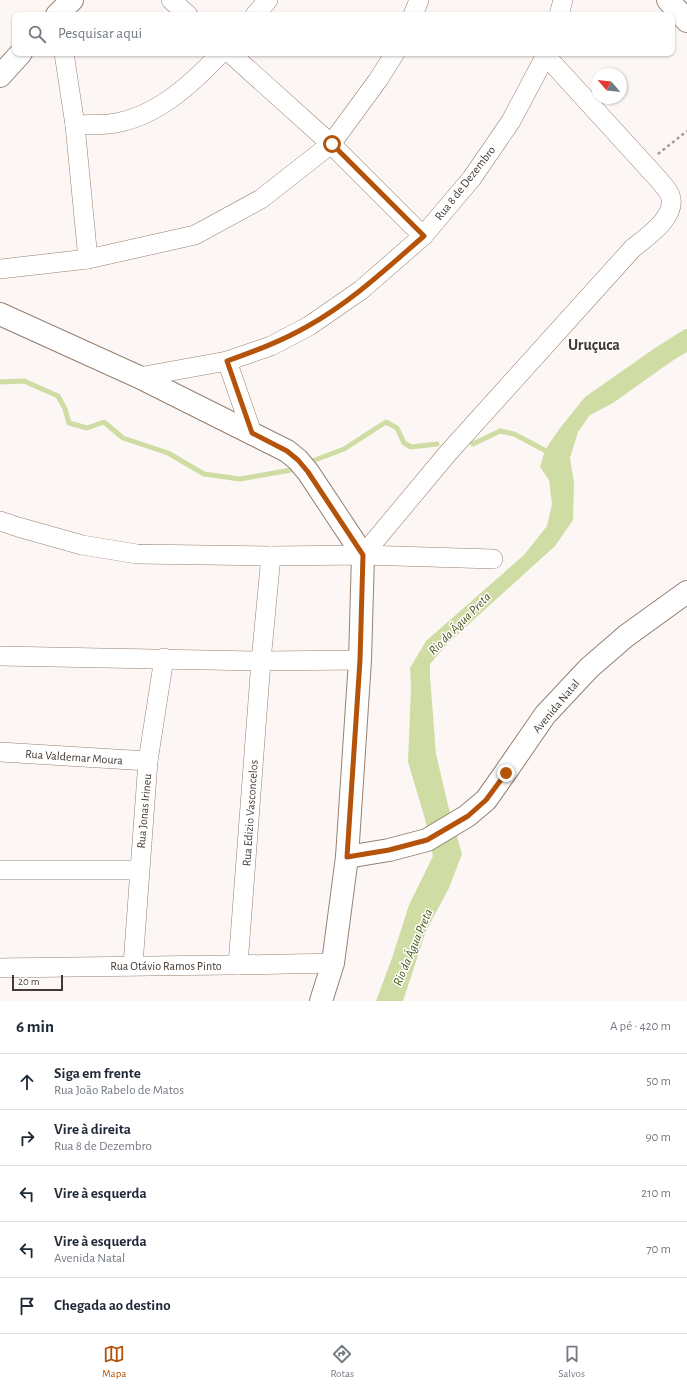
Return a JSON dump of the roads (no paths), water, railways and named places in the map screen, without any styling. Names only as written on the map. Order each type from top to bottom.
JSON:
[{"type":"street","points":[[171,0],[185,12]]},
{"type":"street","points":[[257,12],[268,0]]},
{"type":"street","points":[[414,12],[419,0]]},
{"type":"street","points":[[560,12],[563,0]]},
{"type":"street","points":[[668,0],[687,21]]},
{"type":"street","points":[[0,76],[18,56]]},
{"type":"street","points":[[64,56],[75,125],[88,259]]},
{"type":"street","points":[[75,125],[109,124],[133,118],[151,111],[186,88],[218,56]]},
{"type":"street","points":[[233,56],[332,144],[424,236]]},
{"type":"street","points":[[0,269],[88,259],[194,235],[261,199],[332,144],[378,80],[393,56]]},
{"type":"street","name":"Rua 8 de Dezembro","points":[[139,377],[227,361],[271,346],[309,326],[362,290],[424,236],[472,178],[511,121],[546,56]]},
{"type":"street","points":[[363,555],[448,453],[633,248],[664,220],[672,204],[670,194],[660,180],[549,56]]},
{"type":"street","points":[[0,314],[139,377],[287,451],[303,466],[363,555],[360,660],[347,857],[333,962],[321,1001]]},
{"type":"street","points":[[227,361],[252,433]]},
{"type":"street","points":[[0,521],[18,528],[82,545],[136,554],[271,556],[363,555],[493,559]]},
{"type":"street","name":"Rua Edizio Vasconcelos","points":[[238,965],[261,661],[271,556]]},
{"type":"street","name":"Avenida Natal","points":[[347,857],[389,850],[427,840],[468,816],[486,800],[545,715],[589,668],[626,636],[687,592]]},
{"type":"street","points":[[0,656],[261,661],[360,660]]},
{"type":"street","name":"Rua Jonas Irineu","points":[[133,965],[148,761],[164,658]]},
{"type":"street","name":"Rua Valdemar Moura","points":[[0,752],[148,761]]},
{"type":"street","points":[[0,870],[140,870]]},
{"type":"street","name":"Rua Otávio Ramos Pinto","points":[[0,968],[133,965],[238,965],[333,962]]},
{"type":"water","name":"Rio da Água Preta","points":[[687,329],[687,352],[613,403],[590,415],[578,432],[570,458],[574,483],[573,520],[555,546],[447,644],[430,664],[436,754],[449,809],[462,854],[449,888],[426,931],[403,1001],[376,1001],[409,905],[433,856],[425,819],[408,762],[411,688],[410,668],[426,641],[524,555],[547,526],[552,504],[549,480],[540,467],[545,450],[560,428],[585,397]]},
{"type":"waterway","points":[[0,382],[24,381],[58,396],[65,409],[69,423],[87,428],[104,422],[123,438],[168,453],[204,474],[240,479],[291,470],[298,467]]},
{"type":"waterway","points":[[307,463],[344,449],[386,422],[397,428],[404,443],[411,447],[437,444]]},
{"type":"waterway","points":[[473,444],[500,431],[514,434],[550,453]]},
{"type":"district","name":"Uruçuca","points":[[594,344]]}]
